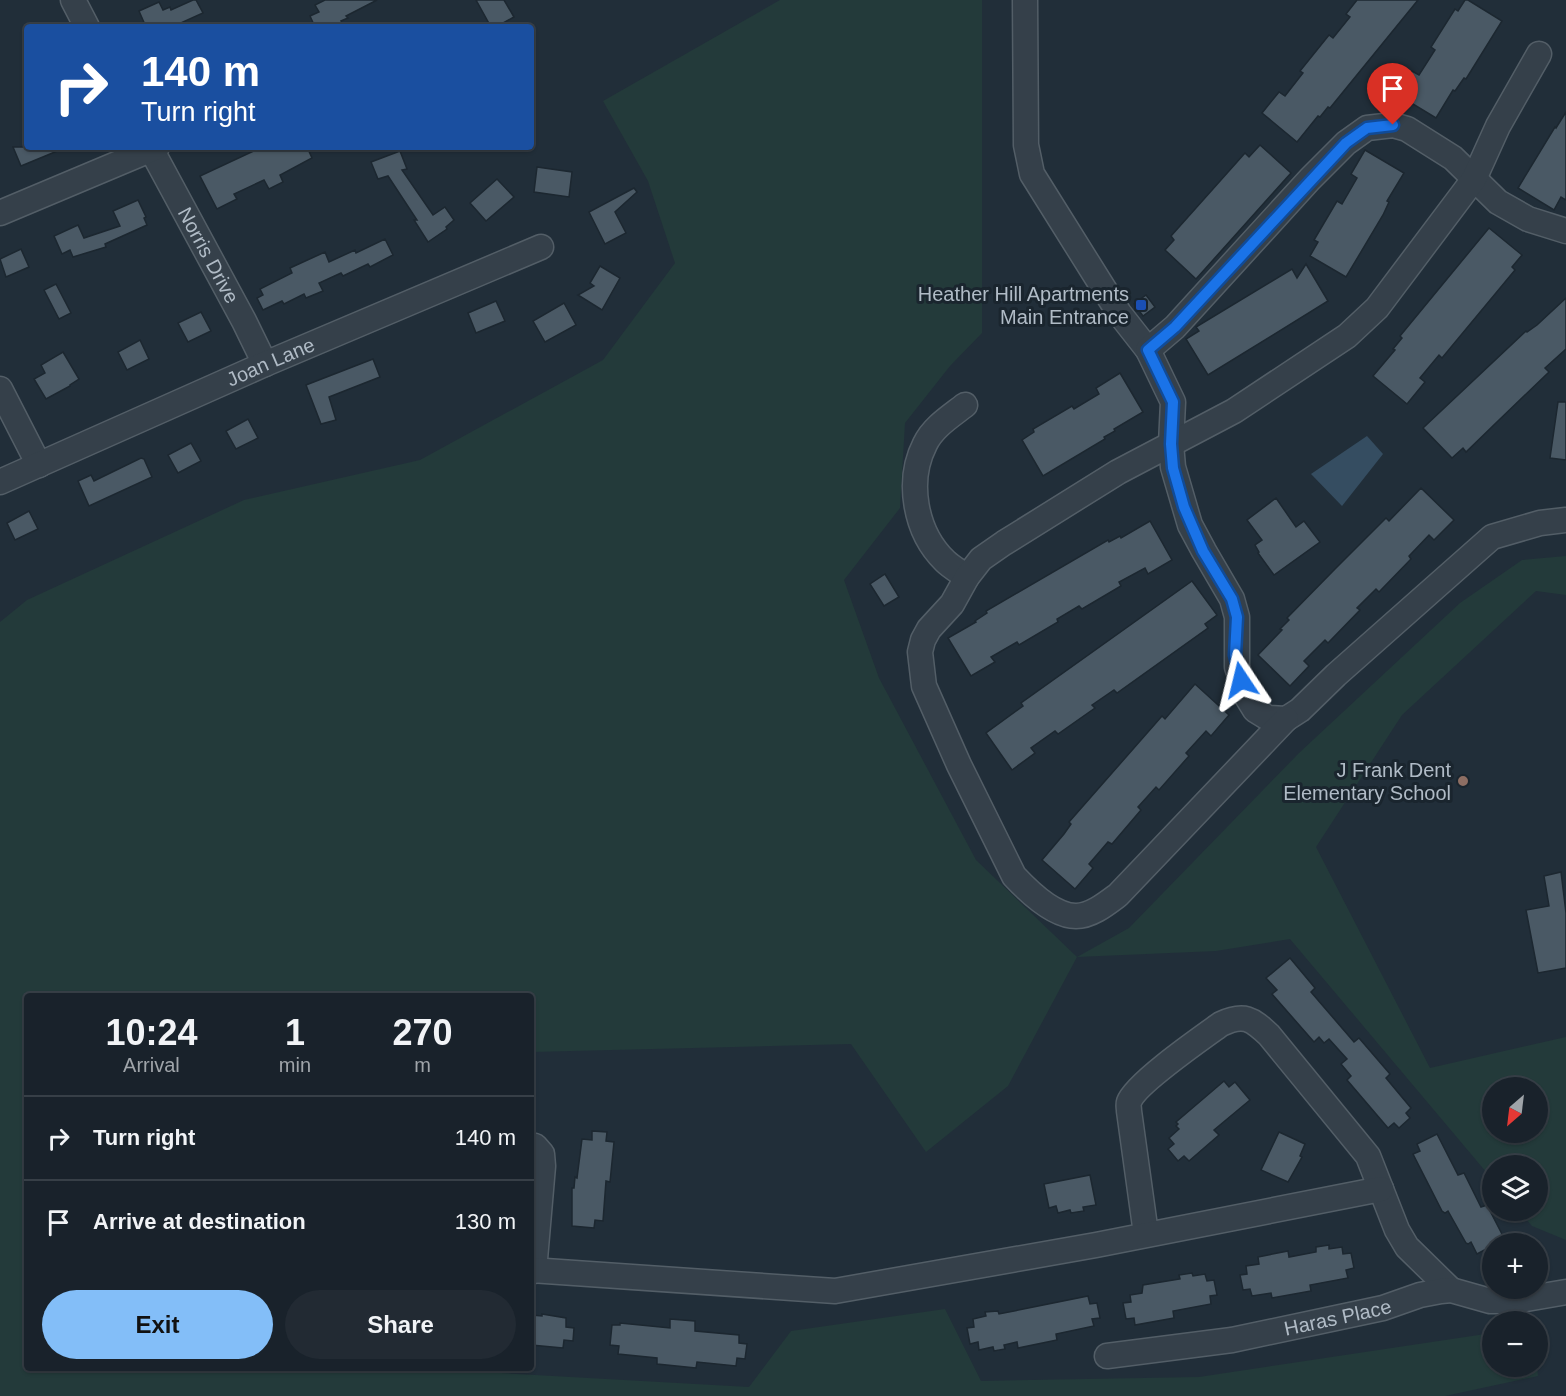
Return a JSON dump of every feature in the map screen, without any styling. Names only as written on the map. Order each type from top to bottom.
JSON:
[{"type":"street","points":[[73,0],[85,24]]},
{"type":"street","points":[[1025,0],[1026,145],[1032,174],[1119,313],[1148,350],[1173,402],[1171,444],[1173,468],[1190,525],[1232,599],[1237,617],[1237,667],[1247,697],[1255,710],[1268,718],[1286,719]]},
{"type":"street","points":[[1539,54],[1498,126],[1474,179],[1377,308],[1347,336],[1234,411],[1118,472],[1004,543],[981,560],[952,604],[929,629],[923,640],[920,665],[924,686],[969,786],[1014,876],[1038,899],[1062,912],[1074,916],[1084,915],[1107,904],[1118,895],[1286,719],[1300,710],[1336,675],[1492,537],[1540,523],[1566,520]]},
{"type":"street","points":[[1148,350],[1175,327],[1346,143],[1367,128],[1393,125],[1407,129],[1453,158],[1498,202],[1518,214],[1566,231]]},
{"type":"street","points":[[0,213],[148,150]]},
{"type":"street","name":"Norris Drive","points":[[154,150],[265,364]]},
{"type":"street","name":"Joan Lane","points":[[0,482],[265,364],[541,247]]},
{"type":"street","points":[[0,389],[39,465]]},
{"type":"street","points":[[965,405],[939,425],[925,444],[917,470],[915,501],[925,534],[944,560],[967,578]]},
{"type":"street","points":[[1146,1234],[1129,1102],[1136,1091],[1169,1063],[1221,1024],[1230,1019],[1243,1017],[1256,1023],[1269,1035],[1368,1156],[1397,1230],[1407,1247],[1451,1290]]},
{"type":"street","points":[[534,1146],[542,1154],[543,1166],[534,1251]]},
{"type":"street","points":[[534,1270],[835,1291],[1381,1189]]},
{"type":"street","name":"Haras Place","points":[[1107,1356],[1232,1340],[1383,1308],[1420,1295],[1451,1290],[1476,1298],[1498,1301],[1514,1301],[1566,1292]]},
{"type":"green space","points":[[780,0],[982,0],[982,333],[950,366],[905,423],[900,508],[844,580],[879,678],[976,860],[1077,957],[1008,1086],[926,1152],[851,1044],[534,1052],[534,993],[24,993],[24,1371],[465,1371],[749,1387],[791,1331],[945,1309],[981,1381],[1199,1377],[1482,1335],[1482,1377],[1533,1377],[1445,1396],[0,1396],[0,622],[27,600],[244,500],[420,460],[603,360],[675,263],[648,181],[603,101]]},
{"type":"green space","points":[[1566,556],[1566,595],[1536,591],[1402,715],[1316,847],[1430,1068],[1566,1037],[1566,1240],[1532,1226],[1528,1221],[1548,1221],[1548,1155],[1482,1155],[1482,1167],[1290,939],[1216,951],[1077,957],[1129,928],[1299,753],[1460,603],[1522,560]]},
{"type":"water","points":[[1367,436],[1383,454],[1342,506],[1311,474]]},
{"type":"building","points":[[196,0],[203,13],[179,24],[145,24],[139,11],[159,2],[163,10],[170,7],[171,10]]},
{"type":"building","points":[[325,0],[377,0],[346,16],[348,18],[341,21],[342,24],[314,24],[310,16],[319,12],[315,5]]},
{"type":"building","points":[[476,0],[504,0],[514,17],[501,24],[489,24]]},
{"type":"building","points":[[1357,0],[1418,0],[1330,108],[1328,107],[1320,117],[1318,116],[1297,142],[1262,113],[1279,92],[1285,96],[1303,73],[1300,71],[1329,35],[1333,38],[1350,17],[1346,14]]},
{"type":"building","points":[[1465,0],[1502,21],[1466,79],[1464,78],[1455,91],[1453,90],[1436,118],[1398,95],[1412,71],[1419,75],[1435,50],[1431,47],[1455,9],[1458,11]]},
{"type":"building","points":[[1566,112],[1566,200],[1561,197],[1554,210],[1518,188]]},
{"type":"building","points":[[1260,145],[1291,173],[1196,279],[1165,250],[1174,240],[1171,236],[1245,153],[1249,157]]},
{"type":"building","points":[[13,147],[24,147],[24,150],[60,150],[21,166]]},
{"type":"building","points":[[256,150],[308,150],[312,158],[280,175],[283,182],[269,189],[264,180],[234,194],[237,199],[217,209],[200,176]]},
{"type":"building","points":[[1365,150],[1404,173],[1387,201],[1389,202],[1383,215],[1346,277],[1310,256],[1318,242],[1314,240],[1337,201],[1342,204],[1357,178],[1351,174]]},
{"type":"building","points":[[400,151],[407,169],[402,170],[433,215],[445,207],[454,220],[446,227],[447,229],[428,242],[414,220],[417,220],[388,176],[378,179],[371,162]]},
{"type":"building","points":[[537,167],[572,172],[569,197],[534,192]]},
{"type":"building","points":[[497,179],[514,197],[486,221],[470,203]]},
{"type":"building","points":[[634,188],[637,192],[615,212],[626,233],[605,244],[589,212]]},
{"type":"building","points":[[138,200],[147,225],[105,244],[106,247],[73,257],[70,250],[62,254],[54,236],[78,225],[84,238],[120,226],[113,211]]},
{"type":"building","points":[[1489,228],[1522,255],[1512,267],[1515,270],[1442,358],[1439,355],[1420,378],[1425,382],[1407,404],[1373,376],[1395,350],[1393,349],[1402,338],[1400,336]]},
{"type":"building","points":[[385,239],[393,255],[370,267],[368,264],[343,276],[341,273],[319,283],[323,291],[306,298],[304,294],[284,304],[282,301],[263,310],[257,298],[263,295],[260,289],[292,273],[290,268],[325,252],[329,262],[355,250],[356,253]]},
{"type":"building","points":[[21,249],[29,267],[6,277],[0,259]]},
{"type":"building","points":[[1306,264],[1328,301],[1208,375],[1186,339],[1199,331],[1196,327],[1292,269],[1297,278]]},
{"type":"building","points":[[600,266],[620,278],[602,310],[578,295],[594,286],[590,283]]},
{"type":"building","points":[[56,284],[71,313],[59,319],[44,290]]},
{"type":"building","points":[[1146,295],[1155,307],[1143,316],[1134,304]]},
{"type":"building","points":[[1566,298],[1566,349],[1545,368],[1549,372],[1466,452],[1463,448],[1452,458],[1423,428],[1526,331],[1537,325]]},
{"type":"building","points":[[496,301],[505,321],[476,333],[468,313]]},
{"type":"building","points":[[564,303],[576,325],[545,342],[533,321]]},
{"type":"building","points":[[201,312],[211,331],[188,342],[178,323]]},
{"type":"building","points":[[140,340],[149,359],[127,370],[118,352]]},
{"type":"building","points":[[63,352],[79,379],[46,399],[34,379],[45,373],[41,365]]},
{"type":"building","points":[[373,359],[380,377],[329,397],[336,420],[321,424],[306,385]]},
{"type":"building","points":[[1120,373],[1143,412],[1114,429],[1115,431],[1104,437],[1105,439],[1043,476],[1022,440],[1034,432],[1033,429],[1072,406],[1074,409],[1099,394],[1096,388]]},
{"type":"building","points":[[1558,402],[1566,402],[1566,460],[1550,458]]},
{"type":"building","points":[[248,419],[258,438],[236,449],[226,431]]},
{"type":"building","points":[[191,443],[201,461],[178,473],[168,455]]},
{"type":"building","points":[[141,458],[144,459],[152,477],[89,506],[78,481],[91,475],[94,481]]},
{"type":"building","points":[[1421,488],[1454,520],[1434,540],[1429,535],[1409,556],[1411,559],[1379,592],[1376,589],[1357,608],[1360,610],[1328,643],[1325,640],[1304,661],[1309,666],[1290,686],[1258,655],[1282,630],[1280,629],[1289,620],[1287,618],[1386,518],[1389,521]]},
{"type":"building","points":[[1276,498],[1296,527],[1304,521],[1320,542],[1274,575],[1258,553],[1255,545],[1262,540],[1247,520]]},
{"type":"building","points":[[29,511],[38,529],[15,540],[7,523]]},
{"type":"building","points":[[1150,521],[1172,560],[1148,574],[1145,568],[1119,582],[1121,586],[1082,609],[1079,606],[1057,619],[1058,622],[1019,645],[1017,642],[991,657],[995,662],[971,676],[948,638],[976,622],[987,613],[986,611],[1108,540],[1109,542],[1120,536],[1121,538]]},
{"type":"building","points":[[885,574],[899,597],[884,606],[870,584]]},
{"type":"building","points":[[1192,581],[1217,615],[1205,624],[1208,628],[1117,693],[1114,690],[1092,705],[1095,708],[1058,734],[1055,731],[1031,748],[1035,753],[1012,770],[986,733],[1023,706],[1021,703]]},
{"type":"building","points":[[1195,684],[1229,715],[1211,736],[1206,731],[1186,753],[1189,756],[1159,790],[1156,787],[1138,807],[1141,810],[1112,844],[1108,842],[1089,864],[1093,868],[1075,889],[1042,860],[1064,834],[1071,824],[1069,822],[1162,716],[1165,719]]},
{"type":"building","points":[[1561,872],[1566,913],[1566,968],[1538,973],[1526,910],[1549,906],[1544,876]]},
{"type":"building","points":[[1290,958],[1315,988],[1311,992],[1354,1042],[1359,1038],[1390,1074],[1386,1078],[1411,1108],[1406,1113],[1410,1118],[1399,1128],[1394,1123],[1388,1128],[1347,1080],[1351,1076],[1341,1064],[1347,1059],[1329,1039],[1324,1043],[1319,1037],[1314,1042],[1272,994],[1277,990],[1266,978]]},
{"type":"building","points":[[1224,1081],[1229,1087],[1235,1082],[1250,1100],[1214,1130],[1219,1135],[1189,1161],[1184,1156],[1178,1161],[1168,1149],[1174,1144],[1169,1138],[1179,1129],[1176,1122]]},
{"type":"building","points":[[592,1131],[607,1132],[606,1141],[614,1142],[610,1182],[606,1181],[603,1221],[595,1220],[594,1228],[572,1226],[572,1188],[574,1188],[575,1177],[577,1178],[582,1139],[592,1140]]},
{"type":"building","points":[[1279,1132],[1305,1144],[1300,1156],[1302,1157],[1288,1182],[1261,1170]]},
{"type":"building","points":[[1437,1134],[1458,1175],[1464,1173],[1482,1207],[1482,1221],[1495,1221],[1501,1233],[1482,1233],[1482,1251],[1477,1254],[1471,1242],[1466,1243],[1448,1211],[1445,1213],[1442,1211],[1413,1154],[1420,1151],[1417,1144]]},
{"type":"building","points":[[1090,1175],[1096,1205],[1083,1207],[1084,1211],[1071,1213],[1070,1210],[1058,1213],[1056,1206],[1049,1208],[1044,1184]]},
{"type":"building","points":[[1329,1245],[1329,1249],[1342,1247],[1343,1254],[1351,1253],[1354,1268],[1346,1270],[1348,1278],[1310,1285],[1311,1291],[1272,1298],[1271,1293],[1252,1296],[1250,1289],[1243,1290],[1240,1275],[1247,1274],[1246,1266],[1259,1264],[1258,1257],[1288,1251],[1289,1257],[1316,1252],[1316,1247]]},
{"type":"building","points":[[1192,1273],[1193,1276],[1205,1274],[1207,1281],[1214,1280],[1217,1295],[1210,1296],[1211,1304],[1173,1311],[1174,1318],[1135,1325],[1134,1318],[1126,1319],[1123,1303],[1131,1302],[1130,1295],[1142,1293],[1143,1285],[1180,1279],[1179,1275]]},
{"type":"building","points":[[1088,1296],[1090,1304],[1097,1303],[1100,1318],[1092,1319],[1094,1326],[1056,1334],[1057,1340],[1018,1348],[1017,1342],[1004,1345],[1005,1349],[994,1351],[993,1347],[979,1350],[978,1342],[970,1344],[967,1328],[974,1327],[973,1319],[986,1316],[985,1312],[998,1311],[999,1314]]},
{"type":"building","points":[[542,1314],[566,1318],[566,1327],[574,1328],[573,1341],[564,1340],[563,1348],[534,1345],[534,1315],[542,1316]]},
{"type":"building","points":[[670,1319],[695,1321],[695,1331],[739,1335],[739,1343],[747,1344],[745,1359],[737,1358],[736,1366],[697,1362],[696,1368],[657,1364],[657,1358],[618,1354],[619,1346],[610,1345],[612,1325],[620,1325],[620,1323],[670,1328]]},
{"type":"place","name":"Heather Hill Apartments Main Entrance","points":[[1141,305]]},
{"type":"place","name":"J Frank Dent Elementary School","points":[[1463,781]]},
{"type":"route","points":[[1241,680],[1235,655],[1237,617],[1232,599],[1190,525],[1173,468],[1171,444],[1173,402],[1148,350],[1175,327],[1310,179],[1346,143],[1367,128],[1393,125]]}]
